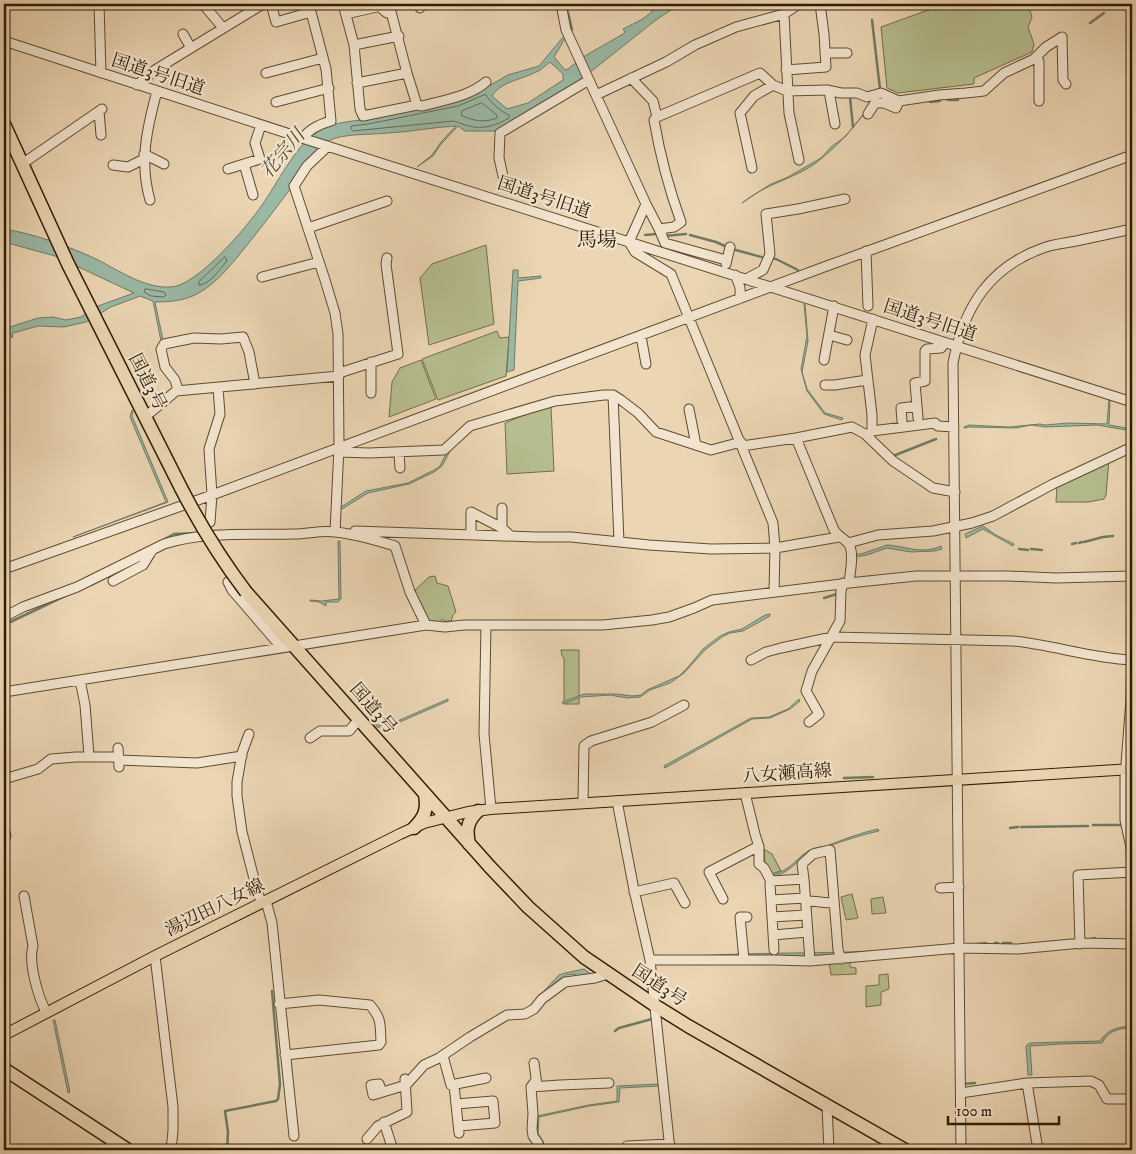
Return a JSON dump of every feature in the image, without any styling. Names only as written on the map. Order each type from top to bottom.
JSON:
[{"type":"highway","name":"国道3号","points":[[4,124],[68,264],[203,530],[226,566],[288,646],[359,719],[445,818],[528,907],[584,957],[656,1006],[904,1150]]},
{"type":"highway","points":[[414,828],[426,813],[425,795]]},
{"type":"highway","points":[[469,844],[467,825],[469,820],[484,810]]},
{"type":"highway","points":[[4,1069],[128,1150]]},
{"type":"main road","name":"八女瀬高線","points":[[445,818],[484,810],[583,802],[1129,769]]},
{"type":"main road","name":"湯辺田八女線","points":[[4,1035],[155,956],[424,823],[445,818]]},
{"type":"street","points":[[99,4],[101,73]]},
{"type":"street","points":[[203,4],[223,28]]},
{"type":"street","points":[[137,85],[154,70],[263,4]]},
{"type":"street","points":[[271,4],[276,22],[311,12],[323,58],[329,88],[331,121],[320,124],[308,132],[304,139]]},
{"type":"street","points":[[343,4],[354,45],[360,109],[363,116],[417,105],[422,106],[465,95],[486,82]]},
{"type":"street","points":[[561,4],[566,30],[576,53],[665,243],[726,260]]},
{"type":"street","points":[[596,95],[666,62],[695,45],[736,28],[784,14],[799,4]]},
{"type":"street","points":[[786,70],[826,67],[820,4]]},
{"type":"street","points":[[346,14],[380,5],[387,12],[391,12],[417,105]]},
{"type":"street","points":[[784,14],[789,113],[799,160]]},
{"type":"street","points":[[183,34],[191,48]]},
{"type":"street","points":[[354,45],[398,36]]},
{"type":"street","points":[[659,230],[674,228],[681,222],[658,143],[654,120],[657,117],[760,73],[773,85],[787,91],[829,91],[867,96],[881,93],[899,101],[984,90],[1004,73],[1036,57],[1046,47],[1062,37],[1063,80],[1066,84]]},
{"type":"street","name":"国道3号旧道","points":[[4,41],[304,139],[1132,402]]},
{"type":"street","points":[[825,54],[847,53]]},
{"type":"street","points":[[1036,57],[1039,62],[1040,101]]},
{"type":"street","points":[[266,74],[323,58]]},
{"type":"street","points":[[358,83],[407,73]]},
{"type":"street","points":[[631,78],[653,101],[657,117]]},
{"type":"street","points":[[503,176],[499,158],[500,133],[588,80]]},
{"type":"street","points":[[752,168],[740,113],[754,96],[773,85]]},
{"type":"street","points":[[276,102],[329,88]]},
{"type":"street","points":[[150,200],[147,190],[144,157],[148,123],[157,91]]},
{"type":"street","points":[[829,91],[835,124]]},
{"type":"street","points":[[868,114],[875,103],[884,103],[896,108],[899,101]]},
{"type":"street","points":[[22,164],[100,110],[101,136]]},
{"type":"street","points":[[740,115],[750,118]]},
{"type":"street","points":[[228,170],[260,159],[255,143],[261,125]]},
{"type":"street","points":[[327,146],[306,166],[294,186],[335,313],[338,334],[339,450],[335,532]]},
{"type":"street","points":[[4,569],[339,450],[866,251],[1132,156]]},
{"type":"street","points":[[144,157],[164,164]]},
{"type":"street","points":[[113,165],[128,167],[144,157]]},
{"type":"street","points":[[244,164],[253,195]]},
{"type":"street","points":[[746,279],[763,270],[770,254],[766,214],[845,199]]},
{"type":"street","points":[[308,228],[387,201]]},
{"type":"street","points":[[646,204],[629,242],[635,252],[671,274],[742,444],[773,523],[775,548],[774,591]]},
{"type":"street","points":[[960,1149],[960,948],[953,363],[956,346],[978,295],[1005,267],[1027,254],[1048,246],[1132,229]]},
{"type":"street","points":[[724,272],[730,247]]},
{"type":"street","points":[[866,251],[868,306]]},
{"type":"street","points":[[145,416],[178,390],[218,388],[339,374],[398,354],[386,264],[388,258]]},
{"type":"street","points":[[262,277],[319,262]]},
{"type":"street","points":[[735,275],[740,286],[741,293],[739,299]]},
{"type":"street","points":[[824,360],[834,306]]},
{"type":"street","points":[[869,434],[872,416],[865,355],[873,319]]},
{"type":"street","points":[[829,335],[847,340]]},
{"type":"street","points":[[641,336],[646,364]]},
{"type":"street","points":[[178,390],[175,380],[165,368],[161,349],[164,344],[194,338],[221,339],[243,337],[250,352],[255,384]]},
{"type":"street","points":[[918,418],[915,382],[926,381],[925,351],[927,349],[941,348],[945,343]]},
{"type":"street","points":[[371,362],[371,393]]},
{"type":"street","points":[[825,385],[867,380]]},
{"type":"street","points":[[210,522],[212,495],[209,449],[220,414],[218,388]]},
{"type":"street","points":[[339,450],[399,452],[444,450],[470,426],[496,420],[532,407],[588,397],[613,395],[638,413],[656,432],[714,450],[742,444],[796,438],[852,427],[869,434],[893,461],[933,488],[955,492]]},
{"type":"street","points":[[613,395],[619,542]]},
{"type":"street","points":[[902,421],[901,408],[917,406]]},
{"type":"street","points":[[690,409],[696,445]]},
{"type":"street","points":[[869,434],[935,423],[938,426],[954,427]]},
{"type":"street","points":[[796,438],[834,530],[839,537],[848,543],[852,557],[846,583],[841,591],[840,621],[812,671],[806,691],[819,714],[810,722]]},
{"type":"street","points":[[848,543],[878,535],[933,531],[955,527],[993,516],[1053,484],[1132,446]]},
{"type":"street","points":[[399,452],[400,468]]},
{"type":"street","points":[[502,508],[502,528]]},
{"type":"street","points":[[471,535],[471,512],[502,528],[511,536]]},
{"type":"street","points":[[345,534],[357,531],[571,537],[711,549],[775,548],[839,537]]},
{"type":"street","points":[[4,617],[23,607],[77,587],[164,544],[175,541],[220,535],[335,532],[395,546],[410,592],[426,625]]},
{"type":"street","points":[[113,581],[143,565],[151,552]]},
{"type":"street","points":[[4,692],[426,625],[445,627],[603,625],[669,618],[712,600],[774,591],[916,576],[955,575],[1056,578],[1132,576]]},
{"type":"street","points":[[228,582],[232,590],[288,646]]},
{"type":"street","points":[[484,810],[486,625]]},
{"type":"street","points":[[751,660],[766,652],[832,637],[1013,641],[1106,659],[1131,660]]},
{"type":"street","points":[[1132,643],[1129,769],[1125,820],[1129,827],[1132,883]]},
{"type":"street","points":[[80,680],[85,705],[89,756]]},
{"type":"street","points":[[583,802],[584,746],[591,741],[652,722],[684,705]]},
{"type":"street","points":[[310,738],[320,731],[349,731],[359,719]]},
{"type":"street","points":[[249,734],[237,782],[242,832],[258,894],[264,902],[272,923],[294,1136]]},
{"type":"street","points":[[4,779],[38,769],[51,759],[89,756],[197,763],[242,756]]},
{"type":"street","points":[[745,793],[759,846],[759,864],[764,868],[771,881],[774,950]]},
{"type":"street","points":[[617,801],[634,892],[650,960],[670,1147],[627,1146],[627,1150]]},
{"type":"street","points":[[723,899],[709,872],[759,846]]},
{"type":"street","points":[[810,961],[802,864],[813,854],[830,850],[838,950],[841,959]]},
{"type":"street","points":[[1080,944],[1078,875],[1132,872]]},
{"type":"street","points":[[771,881],[804,879]]},
{"type":"street","points":[[634,892],[674,884],[685,903]]},
{"type":"street","points":[[940,888],[959,887]]},
{"type":"street","points":[[24,896],[33,946],[31,953],[35,976],[42,1003],[47,1012]]},
{"type":"street","points":[[771,900],[805,900],[817,901],[821,904],[834,903]]},
{"type":"street","points":[[772,917],[806,915]]},
{"type":"street","points":[[744,960],[740,917],[748,917]]},
{"type":"street","points":[[773,934],[808,932]]},
{"type":"street","points":[[650,960],[810,961],[960,948],[1018,949],[1080,944],[1132,944]]},
{"type":"street","points":[[155,956],[173,1098],[171,1150]]},
{"type":"street","points":[[382,1092],[406,1081],[424,1065],[443,1056],[470,1037],[507,1016],[525,1014],[534,1009],[542,999],[565,982],[595,978],[608,974]]},
{"type":"street","points":[[280,1004],[319,1000],[370,1005],[378,1015],[380,1022],[381,1042],[378,1045],[285,1055]]},
{"type":"street","points":[[443,1056],[451,1086],[486,1078]]},
{"type":"street","points":[[534,1063],[535,1085],[532,1130],[540,1150]]},
{"type":"street","points":[[367,1139],[378,1126],[407,1112],[406,1081]]},
{"type":"street","points":[[961,1092],[1027,1083],[1091,1081],[1099,1085],[1107,1099],[1132,1099]]},
{"type":"street","points":[[1027,1083],[1038,1150]]},
{"type":"street","points":[[535,1085],[610,1084]]},
{"type":"street","points":[[454,1085],[456,1104],[459,1130],[494,1126],[493,1101],[456,1104]]},
{"type":"street","points":[[827,1106],[829,1150]]},
{"type":"street","points":[[384,1122],[393,1150]]},
{"type":"shaded area","points":[[945,4],[1028,4],[1032,17],[1028,27],[1034,44],[1032,52],[974,78],[974,84],[898,93],[887,88],[881,27]]},
{"type":"shaded area","points":[[486,245],[494,324],[429,345],[420,278],[432,264]]},
{"type":"shaded area","points":[[497,331],[500,338],[509,337],[506,376],[438,400],[422,359]]},
{"type":"shaded area","points":[[421,360],[436,399],[389,417],[392,382],[400,368]]},
{"type":"shaded area","points":[[551,407],[554,471],[507,474],[505,423]]},
{"type":"shaded area","points":[[1109,459],[1104,499],[1088,502],[1056,502],[1057,486]]},
{"type":"shaded area","points":[[435,576],[437,583],[448,586],[456,612],[451,621],[444,621],[442,619],[438,624],[430,623],[419,604],[415,590],[429,577]]},
{"type":"shaded area","points":[[561,650],[579,650],[579,704],[564,704],[564,658]]},
{"type":"shaded area","points":[[764,849],[772,854],[781,871],[771,874],[765,864]]},
{"type":"shaded area","points":[[852,894],[858,918],[846,920],[841,897]]},
{"type":"shaded area","points":[[883,897],[886,913],[872,914],[871,899]]},
{"type":"shaded area","points":[[850,960],[850,967],[856,968],[856,974],[831,975],[829,962]]},
{"type":"shaded area","points":[[888,974],[889,989],[881,992],[881,1005],[866,1007],[866,986],[879,985],[879,975]]},
{"type":"water","points":[[656,4],[680,4],[656,20],[579,81],[496,131],[465,131],[458,126],[441,144],[433,156],[417,167],[432,155],[441,142],[456,126],[350,135],[334,138],[322,145],[316,150],[295,182],[235,260],[217,279],[199,293],[187,298],[155,302],[163,340],[161,341],[153,301],[140,296],[111,307],[86,322],[64,327],[38,326],[13,333],[12,338],[10,333],[4,333],[4,328],[38,318],[53,317],[66,320],[81,317],[98,306],[134,293],[55,256],[4,242],[4,229],[61,244],[94,258],[141,282],[161,287],[182,284],[194,277],[221,254],[262,205],[301,147],[321,129],[340,123],[367,120],[457,101],[473,95],[508,75],[539,66],[564,36],[566,37],[554,57],[565,70],[568,69],[583,57],[623,34],[625,32],[623,29],[642,19],[654,9]],"holes":[[[550,62],[563,74],[563,80],[528,103],[507,109],[492,96],[505,84],[536,72]]]},
{"type":"water","points":[[843,138],[830,152],[810,167],[759,191],[821,158]]},
{"type":"water","points":[[513,270],[518,270],[518,278],[541,276],[541,278],[518,281],[514,370],[507,372]]},
{"type":"water","points":[[804,304],[808,341],[802,372],[807,389],[825,413],[843,418],[842,420],[824,414],[807,391],[801,369],[807,336]]},
{"type":"water","points":[[1109,399],[1109,425],[1132,429],[1132,431],[1097,425],[1045,427],[1031,425],[1016,428],[964,428],[969,425],[1009,427],[1040,424],[1068,423],[1107,424]]},
{"type":"water","points":[[132,410],[132,416],[168,502],[73,537],[166,502],[130,417]]},
{"type":"water","points":[[448,450],[450,451],[442,466],[434,472],[409,484],[368,493],[342,509],[341,507],[366,491],[408,483],[436,469],[440,466]]},
{"type":"water","points":[[983,526],[1014,544],[1013,546],[983,529],[966,538],[965,534]]},
{"type":"water","points":[[338,541],[340,541],[341,599],[338,602],[326,602],[326,606],[319,602],[310,601],[339,599]]},
{"type":"water","points":[[887,545],[920,550],[934,549],[941,546],[942,549],[911,552],[887,548],[855,557],[855,554],[861,554]]},
{"type":"water","points":[[770,614],[770,616],[743,631],[730,633],[722,637],[705,650],[684,673],[670,683],[650,690],[640,697],[627,698],[610,695],[581,697],[563,704],[562,702],[584,694],[641,695],[647,690],[679,676],[703,649],[720,636],[742,629]]},
{"type":"water","points":[[448,699],[448,701],[386,728],[377,727],[368,715],[378,725],[386,726]]},
{"type":"water","points":[[799,699],[800,701],[790,709],[770,718],[752,719],[665,768],[664,766],[751,718],[769,717],[788,709]]},
{"type":"water","points":[[878,829],[879,831],[843,841],[815,852],[803,858],[783,873],[772,877],[771,875],[785,870],[812,849]]},
{"type":"water","points":[[871,951],[871,953],[803,958],[698,956],[741,954]]},
{"type":"water","points":[[584,969],[591,974],[578,977],[575,974],[566,975],[544,991],[559,975]]},
{"type":"water","points":[[53,1020],[55,1020],[70,1092],[68,1093]]},
{"type":"water","points":[[1132,1026],[1132,1028],[1111,1033],[1102,1043],[1030,1046],[1032,1075],[1028,1075],[1026,1046],[1030,1043],[1100,1041],[1114,1029]]},
{"type":"water","points":[[659,1084],[659,1086],[620,1088],[619,1102],[589,1106],[539,1117],[538,1134],[543,1141],[545,1150],[543,1150],[537,1135],[537,1116],[589,1105],[617,1101],[617,1086]]},
{"type":"waterway","points":[[566,4],[572,30]]},
{"type":"waterway","points":[[1090,23],[1104,13]]},
{"type":"waterway","points":[[872,20],[880,89]]},
{"type":"waterway","points":[[850,97],[853,127]]},
{"type":"waterway","points":[[948,100],[958,100]]},
{"type":"waterway","points":[[930,102],[940,101]]},
{"type":"waterway","points":[[645,235],[656,234]]},
{"type":"waterway","points":[[664,236],[686,234]]},
{"type":"waterway","points":[[690,235],[727,247]]},
{"type":"waterway","points":[[732,249],[765,258]]},
{"type":"waterway","points":[[771,258],[798,270]]},
{"type":"waterway","points":[[892,454],[893,456],[936,439]]},
{"type":"waterway","points":[[150,547],[174,534],[198,533]]},
{"type":"waterway","points":[[1104,537],[1113,536]]},
{"type":"waterway","points":[[1084,542],[1103,537]]},
{"type":"waterway","points":[[1072,544],[1076,543]]},
{"type":"waterway","points":[[1019,549],[1028,550]]},
{"type":"waterway","points":[[1031,549],[1042,550]]},
{"type":"waterway","points":[[91,585],[137,562]]},
{"type":"waterway","points":[[824,598],[837,594]]},
{"type":"waterway","points":[[4,625],[67,595]]},
{"type":"waterway","points":[[844,778],[873,777]]},
{"type":"waterway","points":[[1093,825],[1121,825]]},
{"type":"waterway","points":[[1021,827],[1088,826]]},
{"type":"waterway","points":[[1010,828],[1018,827]]},
{"type":"waterway","points":[[1091,939],[1095,938]]},
{"type":"waterway","points":[[977,944],[986,943]]},
{"type":"waterway","points":[[1003,943],[1011,943]]},
{"type":"waterway","points":[[227,1150],[228,1132],[225,1111],[276,1101],[278,1099],[280,1084],[272,991]]},
{"type":"waterway","points":[[615,1031],[619,1028],[652,1019]]},
{"type":"waterway","points":[[963,1084],[975,1083]]},
{"type":"district","name":"馬場","points":[[597,240]]},
{"type":"water label","name":"花宗川","points":[[283,154]]}]
